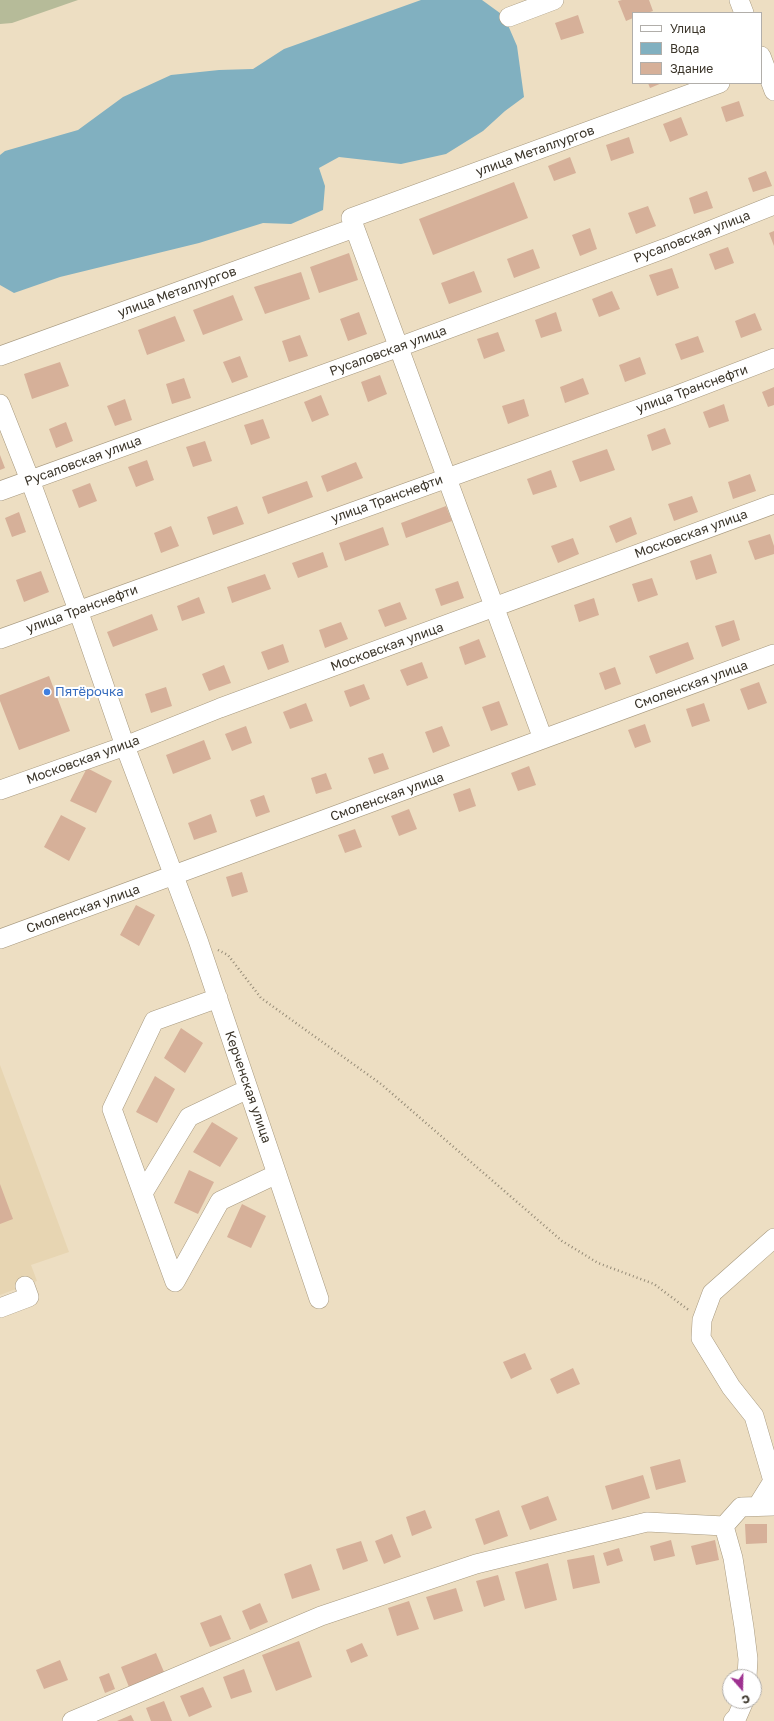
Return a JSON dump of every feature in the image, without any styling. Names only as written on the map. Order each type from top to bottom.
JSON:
[{"type":"street","points":[[509,17],[554,0]]},
{"type":"street","points":[[739,0],[744,12]]},
{"type":"street","points":[[774,49],[762,61],[774,91]]},
{"type":"street","name":"улица Металлургов","points":[[0,356],[717,84]]},
{"type":"street","name":"Русаловская улица","points":[[0,491],[399,347],[666,248],[774,205]]},
{"type":"street","points":[[352,223],[447,477],[493,608],[543,739]]},
{"type":"street","name":"улица Транснефти","points":[[0,639],[675,396],[774,358]]},
{"type":"street","name":"Керченская улица","points":[[0,404],[78,610],[125,746],[175,875],[218,998],[319,1300]]},
{"type":"street","name":"Московская улица","points":[[0,790],[125,746],[220,708],[774,504]]},
{"type":"street","name":"Смоленская улица","points":[[0,939],[774,654]]},
{"type":"street","points":[[218,998],[154,1021],[112,1109],[175,1282],[220,1201],[277,1174]]},
{"type":"street","points":[[143,1193],[189,1117],[248,1089]]},
{"type":"street","points":[[724,1526],[741,1507],[766,1506],[772,1481],[754,1416],[731,1387],[701,1338],[702,1320],[712,1293],[774,1238]]},
{"type":"street","points":[[0,1308],[29,1297],[25,1286]]},
{"type":"street","points":[[72,1721],[321,1616],[476,1564],[647,1522],[724,1526]]},
{"type":"street","points":[[724,1526],[733,1558],[744,1626],[748,1660],[747,1669]]},
{"type":"street","points":[[734,1721],[740,1709]]},
{"type":"path","points":[[198,940],[228,955],[261,998],[381,1084],[562,1241],[598,1263],[654,1284],[702,1320]]},
{"type":"shaded area","points":[[0,1065],[69,1252],[31,1265],[37,1281],[0,1295]]},
{"type":"green space","points":[[0,0],[78,0],[12,23],[0,24]]},
{"type":"water","points":[[421,0],[482,0],[504,16],[517,46],[524,97],[505,111],[483,131],[446,154],[401,164],[339,157],[319,168],[325,186],[323,210],[291,224],[263,223],[199,243],[60,277],[14,293],[0,285],[0,155],[5,151],[78,130],[123,97],[171,75],[219,70],[253,69],[284,49]]},
{"type":"building","points":[[649,0],[653,11],[632,12],[632,18],[626,21],[618,1]]},
{"type":"building","points":[[578,15],[584,33],[561,40],[555,23]]},
{"type":"building","points":[[648,84],[660,84],[650,88]]},
{"type":"building","points":[[739,101],[744,116],[726,122],[721,107]]},
{"type":"building","points":[[681,117],[688,135],[670,142],[663,124]]},
{"type":"building","points":[[629,137],[634,153],[611,161],[606,145]]},
{"type":"building","points":[[570,157],[576,173],[554,181],[548,166]]},
{"type":"building","points":[[766,171],[772,186],[753,192],[748,178]]},
{"type":"building","points":[[514,182],[528,218],[433,255],[419,219]]},
{"type":"building","points":[[707,191],[713,208],[694,214],[689,198]]},
{"type":"building","points":[[648,206],[656,226],[636,234],[628,213]]},
{"type":"building","points":[[590,228],[597,249],[580,256],[572,235]]},
{"type":"building","points":[[774,231],[774,246],[769,233]]},
{"type":"building","points":[[728,247],[734,263],[715,270],[709,254]]},
{"type":"building","points":[[533,249],[540,268],[514,278],[507,259]]},
{"type":"building","points":[[349,253],[358,280],[319,293],[310,267]]},
{"type":"building","points":[[672,268],[679,288],[657,296],[649,275]]},
{"type":"building","points":[[474,271],[482,292],[449,304],[441,283]]},
{"type":"building","points":[[301,272],[310,299],[265,314],[254,287]]},
{"type":"building","points":[[612,291],[620,309],[599,317],[592,299]]},
{"type":"building","points":[[233,295],[243,320],[203,335],[193,310]]},
{"type":"building","points":[[359,312],[367,334],[348,341],[340,319]]},
{"type":"building","points":[[556,312],[562,331],[541,338],[535,320]]},
{"type":"building","points":[[755,313],[762,330],[741,338],[735,321]]},
{"type":"building","points":[[175,316],[185,341],[147,355],[138,330]]},
{"type":"building","points":[[498,332],[505,351],[484,359],[477,339]]},
{"type":"building","points":[[300,335],[308,356],[289,362],[282,341]]},
{"type":"building","points":[[698,336],[704,352],[681,360],[675,344]]},
{"type":"building","points":[[240,356],[248,377],[232,383],[223,362]]},
{"type":"building","points":[[640,357],[646,374],[625,382],[619,365]]},
{"type":"building","points":[[60,362],[69,386],[32,399],[24,374]]},
{"type":"building","points":[[380,375],[387,394],[368,402],[361,382]]},
{"type":"building","points":[[184,378],[191,398],[172,404],[166,384]]},
{"type":"building","points":[[583,378],[589,394],[565,403],[560,387]]},
{"type":"building","points":[[774,387],[774,405],[768,407],[762,392]]},
{"type":"building","points":[[321,395],[329,415],[312,422],[304,402]]},
{"type":"building","points":[[125,399],[132,420],[115,426],[107,406]]},
{"type":"building","points":[[524,399],[529,416],[508,424],[502,406]]},
{"type":"building","points":[[724,404],[729,421],[709,428],[703,412]]},
{"type":"building","points":[[263,419],[270,438],[251,445],[244,425]]},
{"type":"building","points":[[66,422],[73,441],[56,448],[49,429]]},
{"type":"building","points":[[665,428],[671,444],[652,451],[647,435]]},
{"type":"building","points":[[205,441],[212,461],[193,467],[186,447]]},
{"type":"building","points":[[607,449],[615,470],[580,482],[572,461]]},
{"type":"building","points":[[0,455],[5,468],[0,470]]},
{"type":"building","points":[[147,460],[154,480],[136,487],[128,467]]},
{"type":"building","points":[[356,462],[363,478],[327,492],[321,476]]},
{"type":"building","points":[[551,470],[557,487],[533,495],[527,479]]},
{"type":"building","points":[[750,474],[756,491],[733,499],[728,482]]},
{"type":"building","points":[[307,481],[313,497],[268,514],[262,497]]},
{"type":"building","points":[[90,483],[97,501],[79,508],[72,490]]},
{"type":"building","points":[[692,496],[698,512],[674,521],[668,504]]},
{"type":"building","points":[[237,506],[244,524],[213,535],[207,517]]},
{"type":"building","points":[[446,506],[452,521],[406,538],[401,523]]},
{"type":"building","points":[[19,512],[26,532],[12,537],[5,518]]},
{"type":"building","points":[[631,517],[637,534],[616,543],[609,526]]},
{"type":"building","points":[[171,526],[179,546],[161,553],[154,533]]},
{"type":"building","points":[[383,527],[389,545],[345,561],[339,543]]},
{"type":"building","points":[[770,534],[774,546],[774,554],[755,560],[748,541]]},
{"type":"building","points":[[573,538],[579,554],[558,563],[551,546]]},
{"type":"building","points":[[323,552],[328,567],[298,578],[292,563]]},
{"type":"building","points":[[711,554],[717,573],[696,580],[690,561]]},
{"type":"building","points":[[41,571],[49,592],[24,602],[16,580]]},
{"type":"building","points":[[265,574],[271,589],[232,603],[227,587]]},
{"type":"building","points":[[652,578],[658,595],[638,602],[632,584]]},
{"type":"building","points":[[458,581],[464,598],[441,606],[435,589]]},
{"type":"building","points":[[199,597],[205,613],[182,621],[177,606]]},
{"type":"building","points":[[594,598],[599,615],[579,622],[574,605]]},
{"type":"building","points":[[400,602],[407,619],[385,627],[378,610]]},
{"type":"building","points":[[152,614],[158,630],[113,647],[107,632]]},
{"type":"building","points":[[734,620],[740,640],[722,647],[715,626]]},
{"type":"building","points":[[341,622],[348,639],[325,648],[319,630]]},
{"type":"building","points":[[479,639],[486,657],[465,665],[459,647]]},
{"type":"building","points":[[688,642],[694,659],[656,674],[649,656]]},
{"type":"building","points":[[283,644],[289,662],[268,670],[261,652]]},
{"type":"building","points":[[422,662],[428,678],[407,686],[400,670]]},
{"type":"building","points":[[224,665],[231,683],[209,691],[202,674]]},
{"type":"building","points":[[615,667],[621,684],[605,690],[599,673]]},
{"type":"building","points":[[49,676],[70,731],[19,750],[0,701],[0,695]]},
{"type":"building","points":[[759,682],[767,703],[748,710],[740,689]]},
{"type":"building","points":[[364,684],[370,699],[350,707],[344,691]]},
{"type":"building","points":[[166,687],[172,706],[151,713],[145,694]]},
{"type":"building","points":[[499,701],[508,725],[491,731],[482,707]]},
{"type":"building","points":[[306,703],[313,721],[290,729],[283,712]]},
{"type":"building","points":[[704,703],[710,721],[692,727],[686,709]]},
{"type":"building","points":[[645,724],[651,742],[635,748],[628,730]]},
{"type":"building","points":[[246,726],[252,743],[232,751],[225,734]]},
{"type":"building","points":[[442,726],[450,746],[433,753],[425,732]]},
{"type":"building","points":[[204,740],[211,759],[173,774],[166,755]]},
{"type":"building","points":[[383,753],[389,769],[374,774],[368,758]]},
{"type":"building","points":[[529,766],[536,785],[518,791],[511,773]]},
{"type":"building","points":[[87,768],[112,781],[96,813],[70,801]]},
{"type":"building","points":[[326,773],[332,789],[316,794],[311,778]]},
{"type":"building","points":[[470,788],[476,806],[459,812],[453,794]]},
{"type":"building","points":[[264,795],[270,812],[256,817],[250,800]]},
{"type":"building","points":[[409,809],[417,829],[399,836],[391,816]]},
{"type":"building","points":[[211,814],[217,832],[194,840],[188,823]]},
{"type":"building","points":[[61,815],[86,828],[69,861],[44,847]]},
{"type":"building","points":[[355,829],[362,847],[345,853],[338,835]]},
{"type":"building","points":[[242,872],[248,892],[232,897],[226,877]]},
{"type":"building","points":[[136,905],[155,915],[139,946],[120,935]]},
{"type":"building","points":[[181,1028],[203,1043],[185,1073],[164,1058]]},
{"type":"building","points":[[155,1076],[175,1089],[157,1123],[136,1112]]},
{"type":"building","points":[[212,1122],[238,1138],[220,1167],[193,1152]]},
{"type":"building","points":[[189,1170],[214,1182],[198,1214],[174,1203]]},
{"type":"building","points":[[0,1184],[13,1219],[0,1224]]},
{"type":"building","points":[[242,1204],[266,1216],[251,1248],[227,1237]]},
{"type":"building","points":[[525,1353],[532,1369],[511,1379],[503,1362]]},
{"type":"building","points":[[573,1368],[580,1384],[557,1394],[550,1379]]},
{"type":"building","points":[[680,1459],[686,1482],[656,1490],[650,1467]]},
{"type":"building","points":[[643,1475],[650,1498],[612,1510],[605,1486]]},
{"type":"building","points":[[548,1496],[557,1520],[530,1530],[521,1506]]},
{"type":"building","points":[[425,1510],[432,1528],[412,1536],[406,1517]]},
{"type":"building","points":[[499,1510],[508,1536],[484,1545],[475,1519]]},
{"type":"building","points":[[745,1524],[767,1524],[767,1543],[746,1544]]},
{"type":"building","points":[[392,1534],[401,1557],[384,1564],[375,1541]]},
{"type":"building","points":[[671,1540],[675,1556],[654,1561],[650,1546]]},
{"type":"building","points":[[715,1540],[719,1560],[696,1565],[691,1546]]},
{"type":"building","points":[[361,1541],[368,1561],[343,1570],[336,1549]]},
{"type":"building","points":[[619,1548],[623,1561],[607,1566],[603,1553]]},
{"type":"building","points":[[594,1555],[600,1583],[573,1589],[567,1560]]},
{"type":"building","points":[[548,1563],[557,1600],[525,1609],[515,1572]]},
{"type":"building","points":[[311,1564],[320,1590],[292,1599],[284,1574]]},
{"type":"building","points":[[498,1575],[505,1600],[484,1607],[476,1581]]},
{"type":"building","points":[[456,1588],[463,1611],[434,1620],[426,1597]]},
{"type":"building","points":[[409,1601],[419,1629],[397,1636],[388,1608]]},
{"type":"building","points":[[260,1603],[268,1622],[250,1630],[242,1611]]},
{"type":"building","points":[[221,1615],[231,1639],[210,1647],[200,1623]]},
{"type":"building","points":[[299,1641],[312,1677],[276,1691],[262,1655]]},
{"type":"building","points":[[362,1643],[368,1656],[351,1663],[346,1650]]},
{"type":"building","points":[[156,1653],[164,1672],[129,1687],[121,1667]]},
{"type":"building","points":[[60,1660],[68,1680],[44,1689],[36,1670]]},
{"type":"building","points":[[244,1669],[252,1692],[231,1699],[223,1677]]},
{"type":"building","points":[[109,1673],[115,1689],[105,1693],[99,1677]]},
{"type":"building","points":[[203,1687],[212,1707],[189,1717],[180,1696]]},
{"type":"building","points":[[164,1701],[172,1721],[151,1721],[146,1708]]},
{"type":"building","points":[[131,1715],[134,1721],[117,1721]]},
{"type":"place","name":"Пятёрочка","points":[[47,692]]}]
